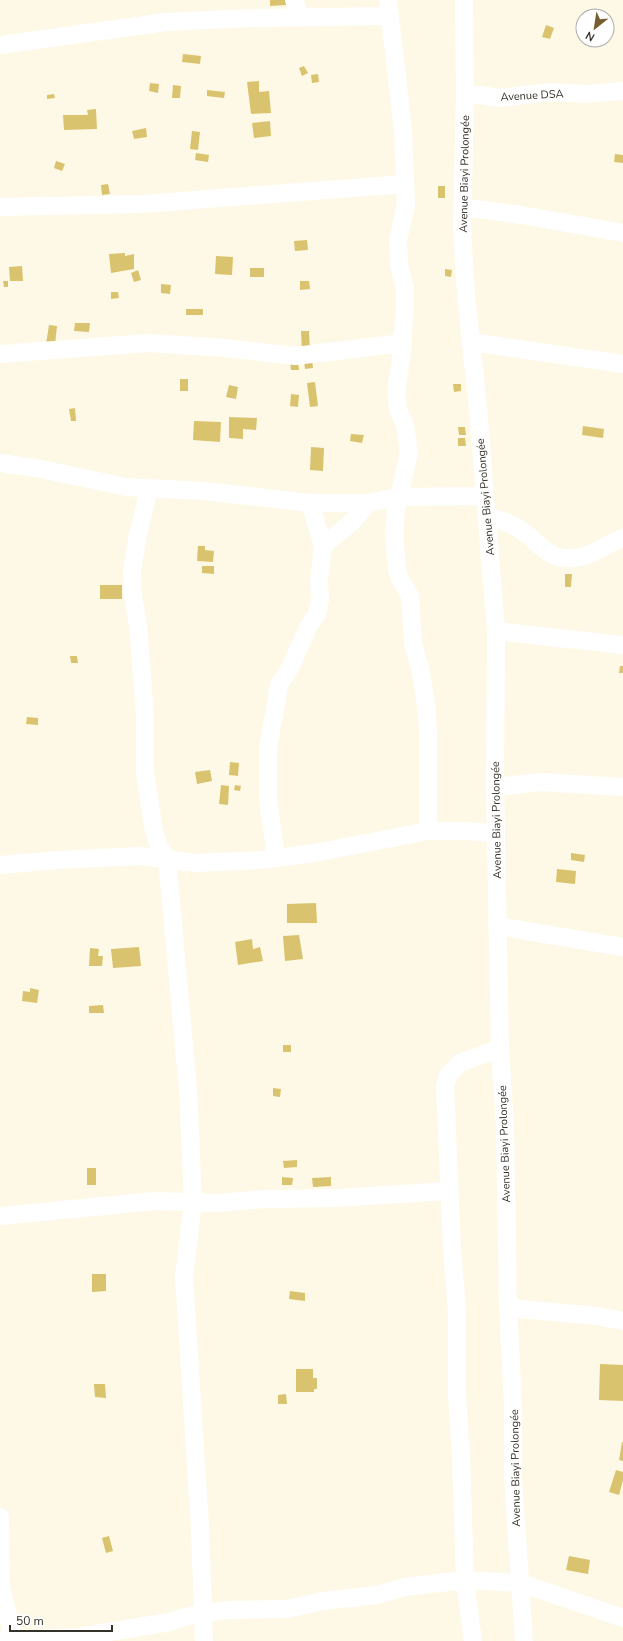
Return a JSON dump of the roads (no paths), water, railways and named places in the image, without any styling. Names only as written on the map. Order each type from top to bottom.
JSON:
[{"type":"street","points":[[294,0],[301,18]]},
{"type":"street","name":"Avenue Biayi Prolongée","points":[[464,0],[465,95],[462,237],[496,631],[495,787],[500,1048],[505,1127],[508,1308],[513,1404],[513,1477],[524,1641]]},
{"type":"street","points":[[0,45],[166,22],[301,18],[389,8],[403,130],[406,204],[398,241],[399,265],[405,289],[403,342],[396,391],[398,409],[405,425],[409,453],[398,497],[394,535],[397,569],[400,579],[410,596],[414,644],[426,704],[428,733],[428,831]]},
{"type":"street","name":"Avenue DSA","points":[[465,95],[480,95],[499,98],[551,92],[586,94],[623,91]]},
{"type":"street","points":[[0,207],[142,204],[405,184]]},
{"type":"street","points":[[462,207],[521,215],[623,233]]},
{"type":"street","points":[[0,354],[148,343],[225,348],[295,356],[403,342]]},
{"type":"street","points":[[470,342],[623,364]]},
{"type":"street","points":[[0,464],[36,468],[126,487],[205,491],[310,503],[368,503],[398,497],[484,496]]},
{"type":"street","points":[[149,488],[138,534],[132,570],[133,596],[138,626],[145,715],[145,773],[154,831],[159,846],[167,858],[188,1090],[193,1202],[184,1276],[204,1612],[204,1641]]},
{"type":"street","points":[[276,858],[268,800],[268,747],[279,685],[291,666],[308,627],[316,614],[320,600],[319,581],[323,546],[310,503]]},
{"type":"street","points":[[323,546],[353,521],[368,503]]},
{"type":"street","points":[[486,516],[517,528],[530,536],[551,555],[560,559],[584,556],[623,538]]},
{"type":"street","points":[[496,631],[623,645]]},
{"type":"street","points":[[495,787],[541,782],[623,787]]},
{"type":"street","points":[[0,865],[57,860],[132,857],[167,858],[195,863],[276,858],[314,853],[428,831],[470,831],[496,834]]},
{"type":"street","points":[[497,926],[623,947]]},
{"type":"street","points":[[473,1641],[464,1580],[461,1456],[457,1395],[457,1310],[449,1191],[445,1087],[448,1075],[460,1063],[500,1048]]},
{"type":"street","points":[[0,1216],[155,1201],[193,1202],[336,1198],[449,1191]]},
{"type":"street","points":[[508,1308],[596,1316],[623,1321]]},
{"type":"street","points":[[0,1517],[1,1587],[9,1640],[78,1637],[170,1622],[204,1612],[287,1609],[323,1601],[377,1595],[405,1587],[464,1580],[520,1583],[623,1618]]}]
